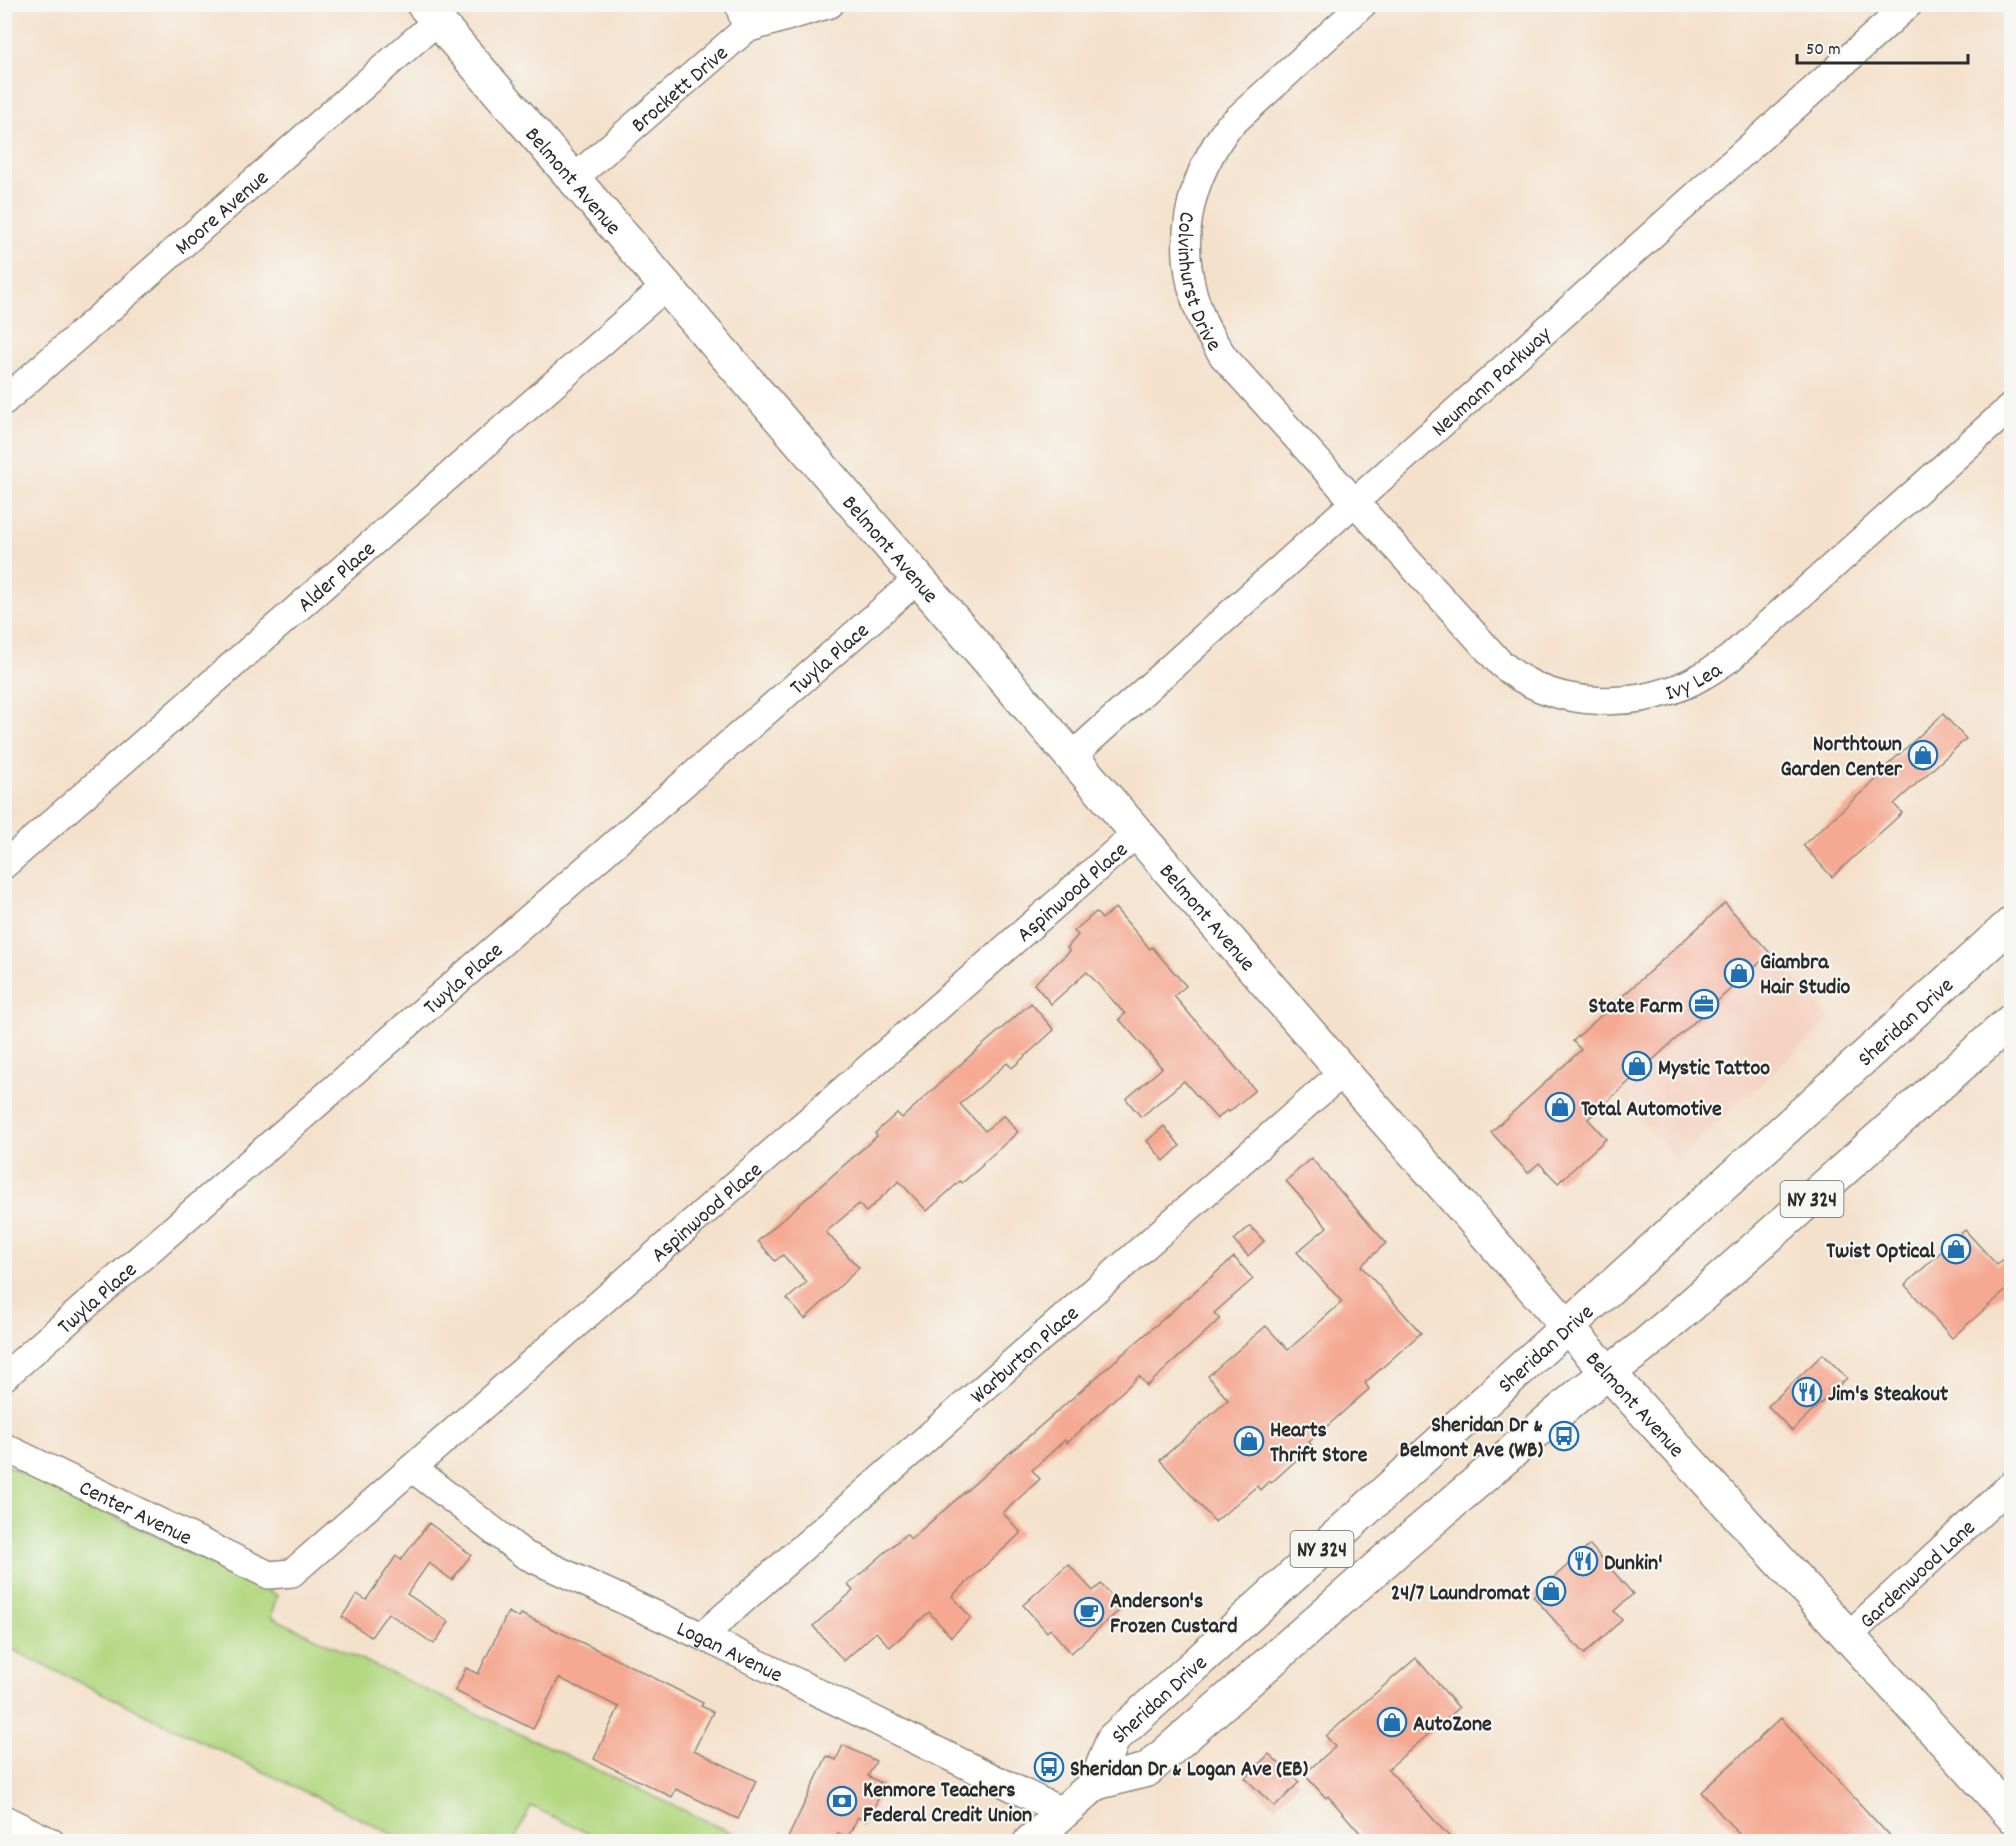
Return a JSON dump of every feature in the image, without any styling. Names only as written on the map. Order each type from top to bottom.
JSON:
[{"type":"main road","name":"Belmont Avenue","points":[[430,13],[1343,1072],[1567,1326],[2012,1816]]},
{"type":"main road","name":"Sheridan Drive","points":[[1096,1783],[1113,1740],[2012,922]]},
{"type":"main road","name":"Sheridan Drive","points":[[1030,1842],[1096,1783],[1147,1770],[1395,1552],[1581,1393],[1640,1349],[1681,1314],[2012,1020]]},
{"type":"street","name":"Brockett Drive","points":[[572,180],[742,17],[830,4]]},
{"type":"street","name":"Colvinhurst Drive","points":[[1355,503],[1223,356],[1205,326],[1193,293],[1186,250],[1188,218],[1196,183],[1210,152],[1227,129],[1364,4]]},
{"type":"street","name":"Neumann Parkway","points":[[1072,756],[1909,4]]},
{"type":"street","name":"Moore Avenue","points":[[4,401],[430,13]]},
{"type":"street","name":"Alder Place","points":[[4,865],[665,287]]},
{"type":"street","name":"Ivy Lea","points":[[1355,503],[1501,664],[1524,680],[1549,692],[1583,698],[1608,700],[1641,698],[1672,690],[1702,677],[1729,659],[2012,406]]},
{"type":"street","name":"Twyla Place","points":[[4,1377],[918,579]]},
{"type":"street","name":"Aspinwood Place","points":[[269,1575],[292,1573],[1137,832]]},
{"type":"street","name":"Warburton Place","points":[[702,1636],[1343,1072]]},
{"type":"street","name":"Center Avenue","points":[[4,1447],[269,1575]]},
{"type":"street","name":"Logan Avenue","points":[[412,1468],[525,1555],[702,1636],[1063,1812]]},
{"type":"street","name":"Gardenwood Lane","points":[[1848,1636],[2012,1484]]},
{"type":"street","points":[[5,1821],[51,1842]]},
{"type":"shaded area","points":[[1724,899],[1832,1019],[1677,1159],[1569,1039]]},
{"type":"green space","points":[[4,1464],[277,1595],[271,1617],[749,1841],[604,1841],[531,1806],[514,1841],[406,1841],[5,1646]]},
{"type":"building","points":[[1943,714],[1966,739],[1894,804],[1902,813],[1832,877],[1803,845],[1882,774],[1880,772]]},
{"type":"building","points":[[1725,903],[1770,953],[1588,1119],[1606,1139],[1558,1183],[1539,1163],[1528,1173],[1491,1132],[1581,1050],[1573,1041]]},
{"type":"building","points":[[1115,908],[1186,986],[1174,996],[1255,1090],[1217,1119],[1184,1081],[1141,1117],[1126,1099],[1162,1068],[1119,1019],[1125,1014],[1087,972],[1051,1004],[1034,984],[1070,951],[1067,948],[1078,935],[1074,931],[1096,912],[1102,919]]},
{"type":"building","points":[[1031,1003],[1054,1030],[1012,1068],[1007,1063],[960,1104],[985,1131],[1004,1115],[1018,1132],[983,1165],[962,1183],[960,1181],[927,1211],[899,1181],[866,1212],[859,1204],[826,1232],[859,1268],[805,1319],[787,1299],[807,1282],[783,1255],[775,1261],[758,1241],[877,1136],[875,1133],[897,1113],[902,1118]]},
{"type":"building","points":[[1164,1126],[1180,1146],[1164,1161],[1147,1141]]},
{"type":"building","points":[[1311,1158],[1386,1243],[1361,1266],[1421,1333],[1365,1383],[1369,1389],[1309,1442],[1312,1446],[1271,1483],[1269,1481],[1260,1490],[1257,1486],[1215,1522],[1160,1460],[1228,1400],[1208,1376],[1266,1326],[1288,1350],[1342,1302],[1297,1252],[1327,1227],[1286,1181]]},
{"type":"building","points":[[1250,1226],[1264,1241],[1248,1256],[1234,1240]]},
{"type":"building","points":[[1965,1230],[1997,1265],[2012,1252],[2012,1285],[1952,1338],[1905,1285]]},
{"type":"building","points":[[1234,1257],[1253,1279],[1214,1313],[1220,1319],[1147,1386],[1139,1376],[1067,1443],[1065,1440],[1032,1470],[1040,1479],[1003,1513],[1021,1533],[952,1596],[971,1618],[951,1637],[929,1612],[890,1647],[876,1632],[844,1661],[813,1626],[853,1591],[848,1585],[906,1534],[911,1539]]},
{"type":"building","name":"Jim's Steakout","points":[[1823,1354],[1847,1378],[1792,1431],[1768,1406]]},
{"type":"building","points":[[429,1523],[471,1555],[452,1580],[429,1563],[407,1594],[449,1622],[434,1644],[388,1613],[371,1637],[342,1617],[357,1594],[366,1600],[396,1556],[401,1560]]},
{"type":"building","points":[[1590,1545],[1633,1594],[1614,1611],[1622,1620],[1584,1654],[1533,1596]]},
{"type":"building","name":"Anderson's Frozen Custard","points":[[1068,1564],[1093,1591],[1101,1584],[1122,1608],[1071,1653],[1050,1629],[1047,1632],[1023,1605]]},
{"type":"building","points":[[508,1612],[519,1618],[521,1614],[621,1661],[703,1703],[701,1706],[713,1712],[694,1750],[756,1781],[738,1819],[676,1789],[672,1797],[594,1759],[619,1707],[559,1678],[533,1729],[455,1691],[466,1668],[478,1674]]},
{"type":"building","points":[[1416,1658],[1459,1708],[1388,1769],[1454,1842],[1368,1842],[1328,1796],[1326,1798],[1304,1774],[1335,1747],[1326,1736]]},
{"type":"building","points":[[1781,1718],[1895,1842],[1746,1842],[1701,1792]]},
{"type":"building","name":"Kenmore Teachers Federal Credit Union","points":[[843,1745],[876,1761],[868,1776],[885,1785],[867,1821],[858,1817],[848,1837],[838,1833],[834,1842],[786,1842],[827,1756],[836,1760]]},
{"type":"building","points":[[1269,1754],[1299,1782],[1275,1807],[1245,1778]]},
{"type":"place","name":"Northtown Garden Center","points":[[1923,755]]},
{"type":"place","name":"Giambra Hair Studio","points":[[1739,973]]},
{"type":"place","name":"State Farm","points":[[1704,1004]]},
{"type":"place","name":"Mystic Tattoo","points":[[1637,1066]]},
{"type":"place","name":"Total Automotive","points":[[1560,1107]]},
{"type":"place","name":"Twist Optical","points":[[1956,1249]]},
{"type":"place","name":"Jim's Steakout","points":[[1807,1392]]},
{"type":"place","name":"Sheridan Dr & Belmont Ave (WB)","points":[[1564,1436]]},
{"type":"place","name":"Hearts Thrift Store","points":[[1249,1441]]},
{"type":"place","name":"Dunkin'","points":[[1583,1561]]},
{"type":"place","name":"24/7 Laundromat","points":[[1551,1591]]},
{"type":"place","name":"Anderson's Frozen Custard","points":[[1089,1612]]},
{"type":"place","name":"AutoZone","points":[[1392,1722]]},
{"type":"place","name":"Sheridan Dr & Logan Ave (EB)","points":[[1049,1767]]},
{"type":"place","name":"Kenmore Teachers Federal Credit Union","points":[[842,1801]]}]
